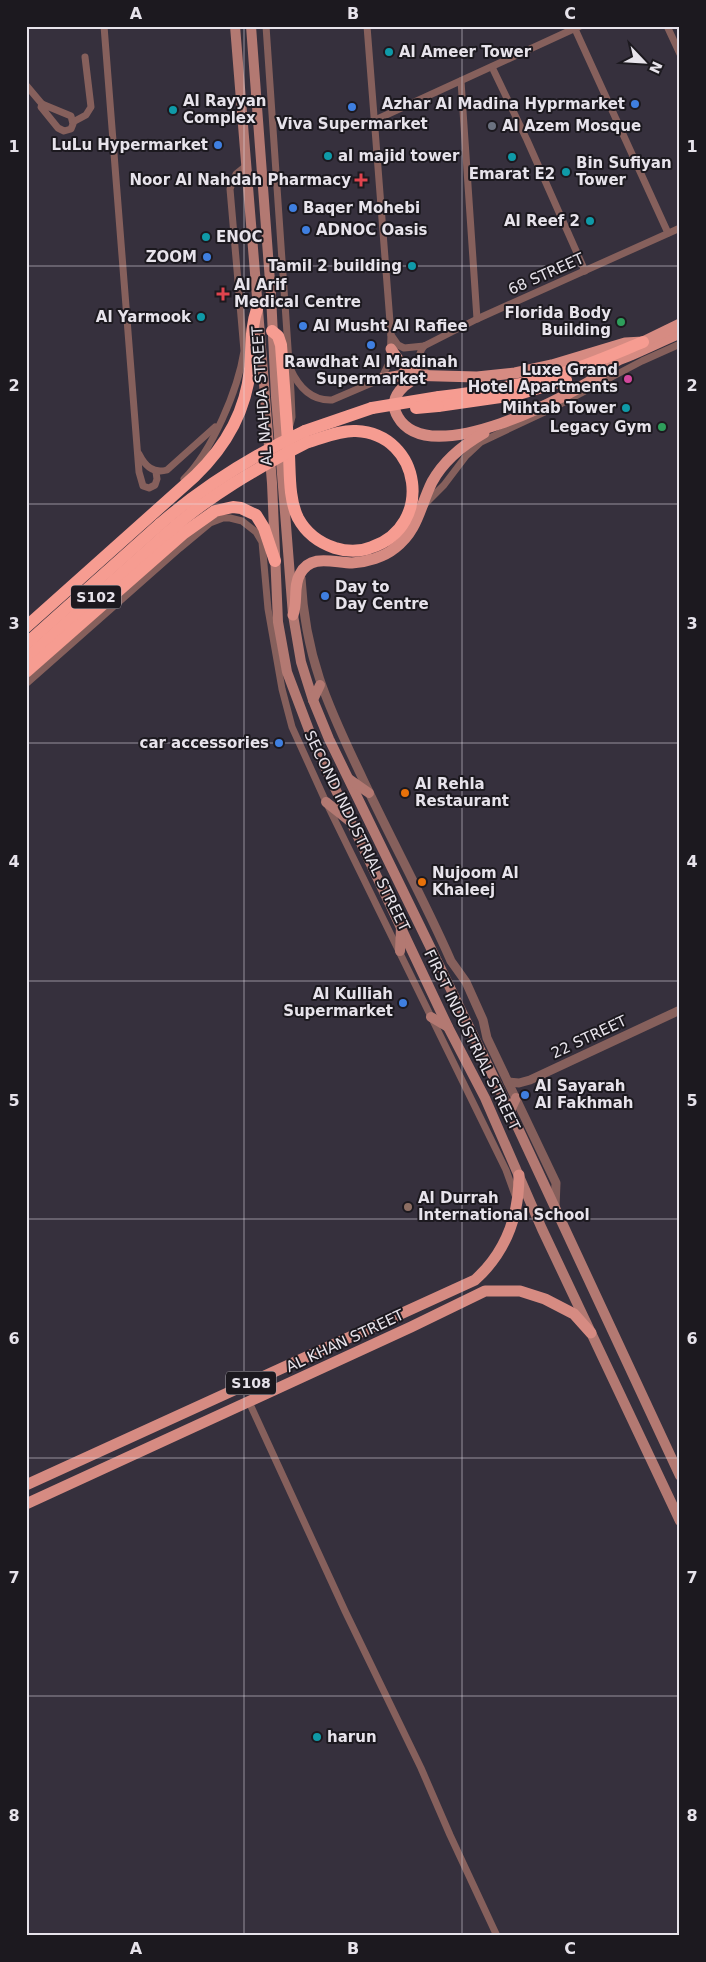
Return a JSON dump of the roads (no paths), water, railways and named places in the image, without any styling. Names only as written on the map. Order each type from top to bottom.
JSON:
[{"type":"highway","points":[[26,627],[208,464],[229,435],[237,419],[248,382],[252,333],[257,308]]},
{"type":"highway","points":[[272,332],[280,340],[294,506],[305,529],[326,545],[351,552],[379,545],[398,532],[410,511],[413,485],[410,470],[404,457],[392,445],[376,436],[357,431],[307,436]]},
{"type":"highway","name":"S102","points":[[26,644],[162,529],[307,436],[329,431],[372,412],[406,409],[544,378],[591,363],[643,342]]},
{"type":"highway","name":"S102","points":[[438,401],[478,401],[531,391],[614,363]]},
{"type":"highway","points":[[26,672],[184,533],[215,510],[233,507],[241,508],[256,515],[264,528],[275,561]]},
{"type":"highway","name":"S102","points":[[26,659],[162,529]]},
{"type":"main road","name":"AL NAHDA STREET","points":[[235,26],[272,483],[275,561]]},
{"type":"main road","name":"AL NAHDA STREET","points":[[251,26],[293,615]]},
{"type":"main road","name":"S102","points":[[643,342],[680,324]]},
{"type":"main road","name":"S102","points":[[614,363],[680,333]]},
{"type":"main road","points":[[381,379],[404,375],[477,377],[515,373],[625,343],[643,342]]},
{"type":"main road","points":[[391,350],[402,365],[427,376]]},
{"type":"main road","points":[[293,615],[297,582],[301,572],[307,566],[318,560],[358,562],[384,555],[394,549],[411,533],[432,482],[454,454],[498,425],[552,401],[601,374],[614,363]]},
{"type":"main road","points":[[427,376],[407,382],[395,399],[396,412],[407,426],[425,434],[445,436],[465,434],[498,425]]},
{"type":"main road","name":"FIRST INDUSTRIAL STREET","points":[[275,561],[278,622],[282,649],[287,672],[315,746],[448,1026],[485,1098],[542,1229],[680,1521]]},
{"type":"main road","name":"FIRST INDUSTRIAL STREET","points":[[293,615],[301,662],[313,700],[348,779],[510,1111],[680,1476]]},
{"type":"main road","points":[[277,664],[282,649]]},
{"type":"main road","points":[[313,700],[320,685]]},
{"type":"main road","points":[[348,779],[369,793]]},
{"type":"main road","points":[[326,802],[353,824]]},
{"type":"main road","points":[[400,952],[401,924]]},
{"type":"main road","points":[[432,1017],[448,1026]]},
{"type":"main road","points":[[510,1111],[516,1098]]},
{"type":"main road","points":[[518,1204],[519,1175]]},
{"type":"main road","name":"AL KHAN STREET","points":[[26,1485],[475,1280],[487,1268],[501,1248],[513,1224],[518,1204]]},
{"type":"main road","name":"AL KHAN STREET","points":[[26,1504],[411,1327],[484,1290],[520,1291],[545,1299],[574,1314],[591,1333]]},
{"type":"street","points":[[104,26],[139,478],[143,486],[149,488],[155,485],[157,479],[156,472]]},
{"type":"street","points":[[266,26],[290,368],[292,417],[287,430]]},
{"type":"street","points":[[290,368],[300,387],[315,397],[324,400],[337,399],[381,379],[388,368],[391,350],[367,26]]},
{"type":"street","points":[[667,26],[680,54]]},
{"type":"street","points":[[373,121],[578,27],[668,234]]},
{"type":"street","points":[[73,120],[88,113],[91,107],[85,57]]},
{"type":"street","points":[[492,66],[585,271]]},
{"type":"street","points":[[460,81],[478,319]]},
{"type":"street","points":[[26,85],[60,130],[69,130],[72,127],[73,120]]},
{"type":"street","points":[[42,104],[73,120]]},
{"type":"street","points":[[160,507],[166,496],[199,461],[218,424],[239,375],[244,351],[230,189],[236,174],[246,166]]},
{"type":"street","name":"68 STREET","points":[[390,335],[398,345],[404,348],[424,346],[478,319],[680,228]]},
{"type":"street","points":[[422,508],[444,485],[466,456],[481,442],[680,344]]},
{"type":"street","points":[[424,346],[418,361],[427,376]]},
{"type":"street","points":[[137,451],[146,465],[156,472],[161,472],[172,467],[218,424]]},
{"type":"street","name":"SECOND INDUSTRIAL STREET","points":[[26,684],[210,523],[223,518],[230,518],[247,524],[256,532],[262,542],[268,610],[277,664],[292,727],[326,802],[506,1170],[518,1204]]},
{"type":"street","points":[[301,572],[306,627],[320,685],[369,793],[451,961],[466,982],[481,1016],[487,1038],[556,1183],[555,1206]]},
{"type":"street","name":"22 STREET","points":[[508,1082],[519,1083],[530,1080],[680,1010]]},
{"type":"street","name":"22 STREET","points":[[516,1098],[522,1089],[528,1085],[680,1016]]},
{"type":"street","points":[[249,1402],[345,1612],[421,1768],[497,1936]]},
{"type":"place","name":"Al Ameer Tower","points":[[389,52]]},
{"type":"place","name":"Azhar Al Madina Hyprmarket","points":[[635,104]]},
{"type":"place","name":"Viva Supermarket","points":[[352,107]]},
{"type":"place","name":"Al Rayyan Complex","points":[[173,110]]},
{"type":"place","name":"Al Azem Mosque","points":[[492,126]]},
{"type":"place","name":"LuLu Hypermarket","points":[[218,145]]},
{"type":"place","name":"al majid tower","points":[[328,156]]},
{"type":"place","name":"Emarat E2","points":[[512,157]]},
{"type":"place","name":"Bin Sufiyan Tower","points":[[566,172]]},
{"type":"place","name":"Noor Al Nahdah Pharmacy","points":[[361,180]]},
{"type":"place","name":"Baqer Mohebi","points":[[293,208]]},
{"type":"place","name":"Al Reef 2","points":[[590,221]]},
{"type":"place","name":"ADNOC Oasis","points":[[306,230]]},
{"type":"place","name":"ENOC","points":[[206,237]]},
{"type":"place","name":"ZOOM","points":[[207,257]]},
{"type":"place","name":"Tamil 2 building","points":[[412,266]]},
{"type":"place","name":"Al Arif Medical Centre","points":[[223,294]]},
{"type":"place","name":"Al Yarmook","points":[[201,317]]},
{"type":"place","name":"Florida Body Building","points":[[621,322]]},
{"type":"place","name":"Al Musht Al Rafiee","points":[[303,326]]},
{"type":"place","name":"Rawdhat Al Madinah Supermarket","points":[[371,345]]},
{"type":"place","name":"Luxe Grand Hotel Apartments","points":[[628,379]]},
{"type":"place","name":"Mihtab Tower","points":[[626,408]]},
{"type":"place","name":"Legacy Gym","points":[[662,427]]},
{"type":"place","name":"Day to Day Centre","points":[[325,596]]},
{"type":"place","name":"car accessories","points":[[279,743]]},
{"type":"place","name":"Al Rehla Restaurant","points":[[405,793]]},
{"type":"place","name":"Nujoom Al Khaleej","points":[[422,882]]},
{"type":"place","name":"Al Kulliah Supermarket","points":[[403,1003]]},
{"type":"place","name":"Al Sayarah Al Fakhmah","points":[[525,1095]]},
{"type":"place","name":"Al Durrah International School","points":[[408,1207]]},
{"type":"place","name":"harun","points":[[317,1737]]}]
